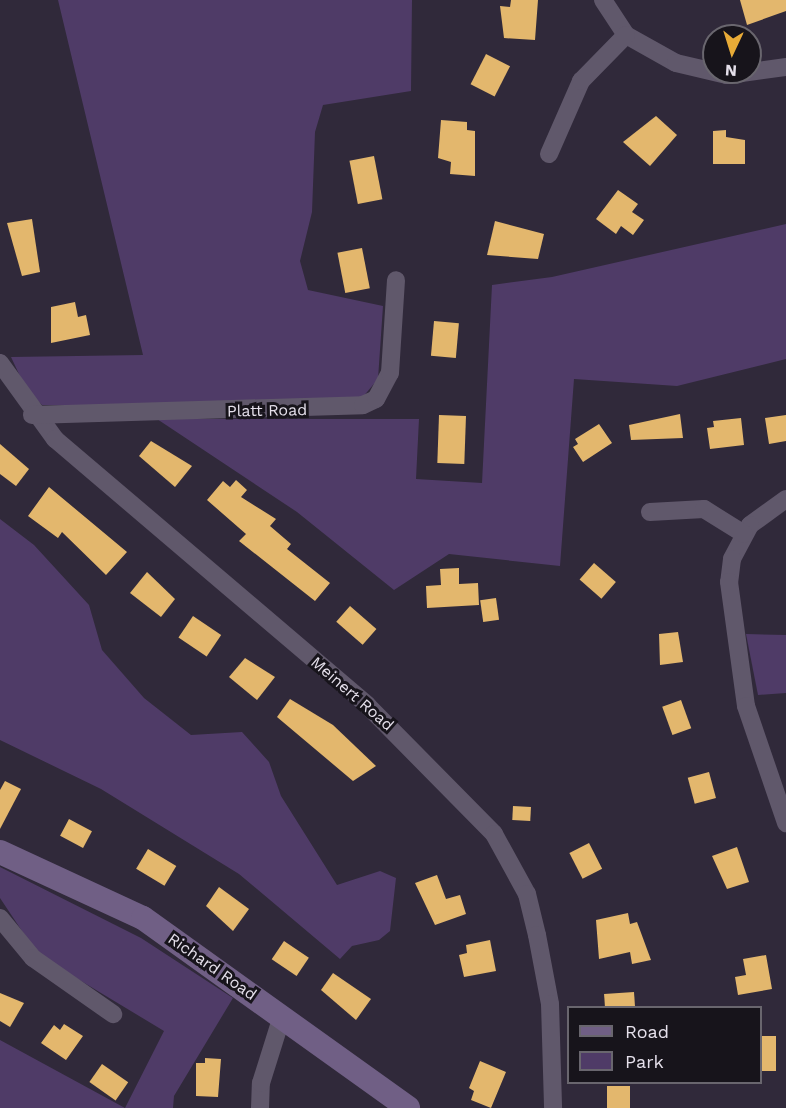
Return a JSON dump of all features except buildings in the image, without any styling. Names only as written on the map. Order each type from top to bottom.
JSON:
[{"type":"street","points":[[603,0],[626,35],[676,63],[710,72],[748,76],[786,68]]},
{"type":"street","points":[[549,154],[581,81],[626,35]]},
{"type":"street","name":"Platt Road","points":[[32,415],[363,405],[376,399],[390,373],[396,280]]},
{"type":"street","name":"Meinert Road","points":[[0,363],[32,415],[367,705],[494,834],[527,894],[540,945],[550,1004],[553,1108]]},
{"type":"street","points":[[786,499],[758,517],[744,534],[729,582],[737,665],[786,823]]},
{"type":"street","points":[[650,512],[704,509],[744,534]]},
{"type":"street","name":"Richard Road","points":[[0,852],[142,918],[408,1108]]},
{"type":"street","points":[[0,918],[33,958],[112,1014]]},
{"type":"street","points":[[260,1108],[263,1073],[282,1016]]},
{"type":"green space","points":[[58,0],[412,0],[411,91],[323,105],[315,132],[312,212],[300,261],[308,290],[383,306],[378,379],[362,398],[337,407],[42,405],[26,389],[11,357],[143,355]]},
{"type":"green space","points":[[786,224],[786,359],[677,386],[574,379],[560,566],[449,554],[394,590],[297,512],[157,419],[419,419],[416,479],[482,483],[492,285],[552,277]]},
{"type":"green space","points":[[0,519],[34,545],[89,605],[102,650],[144,698],[191,735],[242,732],[269,762],[281,796],[337,885],[380,871],[396,878],[390,931],[379,940],[352,946],[340,959],[239,874],[101,789],[0,740]]},
{"type":"green space","points":[[746,634],[786,635],[786,693],[758,695]]},
{"type":"green space","points":[[0,867],[141,938],[233,998],[174,1096],[173,1108],[125,1108],[164,1031],[38,955],[0,898]]},
{"type":"green space","points":[[0,1040],[125,1108],[0,1108]]}]
